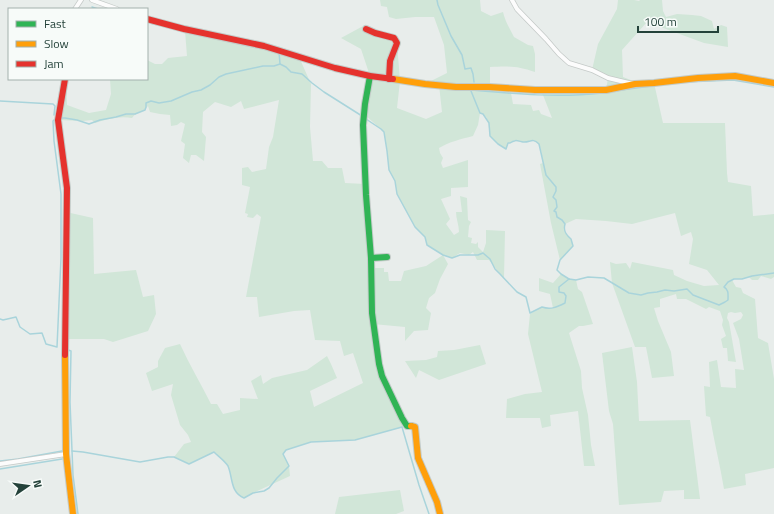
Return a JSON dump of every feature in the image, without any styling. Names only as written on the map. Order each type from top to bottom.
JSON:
[{"type":"street","points":[[76,8],[82,0]]},
{"type":"street","points":[[92,0],[114,8]]},
{"type":"street","points":[[512,0],[517,9],[569,63],[592,70],[608,78],[635,84]]},
{"type":"street","points":[[148,19],[264,46],[335,68],[370,76],[425,84],[456,87],[490,87],[535,90],[606,90],[635,84],[735,76],[774,83]]},
{"type":"street","points":[[366,29],[394,38],[397,43],[388,64],[389,79]]},
{"type":"street","points":[[370,76],[363,125],[366,195],[371,258],[372,313],[379,364],[382,376],[407,426],[415,427],[418,458],[437,502],[440,514]]},
{"type":"street","points":[[65,80],[58,120],[67,188],[65,301],[66,454],[73,514]]},
{"type":"street","points":[[371,258],[387,257]]},
{"type":"street","points":[[0,464],[66,454]]},
{"type":"green space","points":[[380,0],[480,0],[481,11],[491,16],[503,12],[506,22],[514,37],[528,45],[533,46],[535,54],[535,72],[513,67],[490,67],[490,87],[512,88],[511,93],[513,104],[531,105],[533,111],[539,110],[541,114],[552,118],[543,95],[535,90],[606,90],[608,78],[592,70],[598,44],[617,9],[618,0],[662,0],[663,11],[666,17],[677,14],[701,16],[712,21],[714,29],[721,25],[727,27],[728,47],[704,43],[647,22],[622,50],[623,77],[641,84],[654,83],[663,123],[725,123],[728,182],[751,186],[753,216],[774,214],[774,277],[771,279],[761,276],[758,280],[752,280],[749,277],[732,280],[736,287],[741,288],[743,293],[755,299],[758,338],[768,343],[774,379],[774,468],[745,474],[746,485],[724,489],[710,417],[706,416],[704,386],[710,387],[709,362],[717,360],[721,387],[736,388],[735,369],[744,370],[739,339],[733,323],[741,319],[743,315],[741,312],[728,313],[727,318],[736,362],[728,361],[727,348],[723,348],[721,339],[726,336],[722,325],[723,320],[720,311],[709,307],[706,309],[686,299],[677,299],[676,294],[660,299],[660,307],[654,308],[671,352],[674,376],[652,378],[646,347],[635,347],[612,283],[610,262],[616,264],[626,263],[630,269],[632,262],[673,270],[674,275],[687,281],[704,286],[719,285],[707,270],[689,264],[693,239],[691,232],[681,236],[675,213],[632,224],[576,219],[565,224],[565,233],[571,239],[573,246],[560,260],[551,223],[540,164],[543,163],[539,144],[533,140],[525,142],[516,140],[508,143],[506,149],[492,139],[488,120],[480,113],[478,125],[473,136],[451,142],[439,148],[443,158],[441,163],[443,168],[468,160],[468,187],[451,188],[451,196],[441,199],[450,219],[446,224],[454,235],[459,232],[456,212],[462,212],[460,196],[467,198],[468,220],[471,222],[468,237],[472,238],[471,243],[476,244],[478,242],[478,247],[483,252],[486,243],[486,230],[505,231],[504,278],[489,260],[477,260],[473,252],[469,255],[460,253],[452,258],[443,255],[427,245],[425,237],[415,227],[397,194],[395,181],[389,170],[384,132],[364,114],[370,76],[361,49],[341,38],[365,25],[366,29],[385,36],[397,43],[400,81],[397,108],[426,119],[442,112],[439,85],[425,84],[447,73],[444,45],[434,17],[396,19],[389,17],[387,7],[381,6]]},
{"type":"green space","points":[[185,31],[299,57],[311,84],[310,127],[313,161],[322,161],[328,168],[342,168],[345,183],[365,184],[371,268],[384,268],[384,272],[388,272],[389,281],[401,281],[404,271],[426,266],[443,255],[448,264],[435,293],[429,298],[426,308],[431,313],[428,330],[414,331],[405,341],[405,327],[373,324],[379,364],[407,426],[355,440],[311,442],[286,450],[283,454],[289,466],[290,476],[244,498],[236,492],[234,488],[228,466],[214,452],[189,464],[174,457],[184,444],[191,442],[188,435],[180,425],[171,395],[173,384],[152,391],[146,373],[158,367],[158,361],[165,348],[180,344],[211,404],[217,404],[223,414],[240,410],[240,398],[258,399],[251,381],[261,375],[263,384],[272,378],[307,370],[327,356],[337,378],[310,391],[314,407],[363,383],[353,353],[344,356],[340,341],[315,340],[310,310],[259,317],[257,297],[246,297],[261,217],[257,214],[253,218],[247,217],[248,214],[245,213],[250,187],[242,185],[242,168],[248,167],[252,172],[266,169],[279,100],[244,109],[241,101],[231,107],[215,102],[203,112],[202,132],[206,137],[204,161],[196,155],[191,155],[189,163],[183,158],[185,144],[181,141],[185,124],[181,122],[177,125],[171,126],[170,115],[150,112],[148,106],[132,118],[113,118],[95,123],[92,120],[58,120],[66,80],[67,105],[89,113],[106,110],[111,94],[110,80],[148,80],[148,60],[155,64],[162,64],[168,58],[187,56]]},
{"type":"green space","points":[[66,212],[93,218],[94,274],[136,270],[143,297],[154,295],[156,314],[148,331],[113,342],[104,339],[65,339]]},
{"type":"green space","points":[[561,274],[569,279],[576,280],[578,289],[582,292],[593,324],[579,326],[569,333],[581,371],[582,388],[588,415],[595,466],[584,466],[578,411],[550,415],[551,426],[542,428],[540,418],[506,418],[507,399],[525,394],[542,392],[528,334],[530,314],[542,307],[553,308],[550,294],[539,291],[539,278],[553,283]]},
{"type":"green space","points":[[480,345],[486,364],[439,380],[419,370],[416,378],[405,361],[426,360],[437,357],[438,351],[454,350]]},
{"type":"green space","points":[[632,347],[637,382],[639,421],[690,420],[700,499],[684,499],[684,490],[664,491],[661,502],[619,505],[613,424],[609,411],[602,353]]},
{"type":"green space","points":[[400,490],[404,511],[396,514],[335,514],[339,497]]},
{"type":"waterway","points":[[437,0],[451,36],[462,55],[465,69],[471,68],[474,82]]},
{"type":"waterway","points":[[150,23],[158,25]]},
{"type":"waterway","points":[[279,52],[280,64]]},
{"type":"waterway","points":[[61,118],[77,120],[89,124],[126,114],[135,114],[145,110],[146,103],[151,101],[159,103],[171,101],[192,92],[201,90],[210,85],[219,77],[226,74],[280,64],[291,72],[302,74],[324,92],[362,116]]},
{"type":"waterway","points":[[685,82],[733,80],[774,87]]},
{"type":"waterway","points":[[614,91],[651,86]]},
{"type":"waterway","points":[[569,279],[557,270],[560,260],[573,246],[571,239],[565,233],[565,224],[557,217],[556,212],[554,211],[557,207],[556,200],[553,197],[556,187],[546,175],[539,144],[535,141],[515,141],[508,143],[506,149],[498,144],[490,136],[489,123],[483,114],[480,113],[471,91],[553,95],[602,93]]},
{"type":"waterway","points":[[0,101],[53,104],[55,106],[54,115]]},
{"type":"waterway","points":[[366,119],[384,132],[389,170],[395,181],[397,194],[415,227],[425,237],[427,245],[443,255],[452,258],[460,255],[478,255],[483,253],[490,259],[495,269],[517,292],[526,297],[530,313],[542,307],[557,307],[565,303],[566,296],[564,293],[559,292],[559,287],[569,279],[576,280],[588,277],[604,278],[629,293],[641,295],[665,290],[674,291],[687,289],[693,295],[719,305],[728,300],[728,294],[726,288],[724,287],[728,282],[734,279],[774,273]]},
{"type":"waterway","points":[[0,319],[3,320],[16,317],[20,327],[30,334],[42,333],[46,344],[57,347],[61,258],[61,194],[54,141],[54,120]]},
{"type":"waterway","points":[[68,350],[71,351],[70,402],[73,475],[78,514]]},
{"type":"waterway","points":[[72,451],[140,462],[174,457],[189,464],[214,452],[228,466],[234,488],[236,492],[244,498],[253,493],[264,491],[269,488],[289,466],[283,454],[286,450],[311,442],[355,440],[402,427],[429,514]]},
{"type":"waterway","points":[[0,461],[62,451]]},
{"type":"waterway","points":[[0,469],[62,459]]},
{"type":"traffic: fast","points":[[370,76],[363,125],[366,195],[371,258],[372,313],[382,376],[402,418],[407,426],[411,426]]},
{"type":"traffic: fast","points":[[371,258],[387,257]]},
{"type":"traffic: slow","points":[[393,79],[456,87],[489,87],[535,90],[606,90],[635,84],[735,76],[774,83]]},
{"type":"traffic: slow","points":[[65,355],[66,454],[73,514]]},
{"type":"traffic: slow","points":[[411,426],[415,427],[418,458],[437,502],[440,514]]},
{"type":"traffic: jam","points":[[148,19],[184,29],[264,46],[335,68],[370,76],[393,79]]},
{"type":"traffic: jam","points":[[366,29],[394,38],[397,43],[390,61],[389,79]]},
{"type":"traffic: jam","points":[[65,80],[58,120],[67,188],[65,355]]}]
